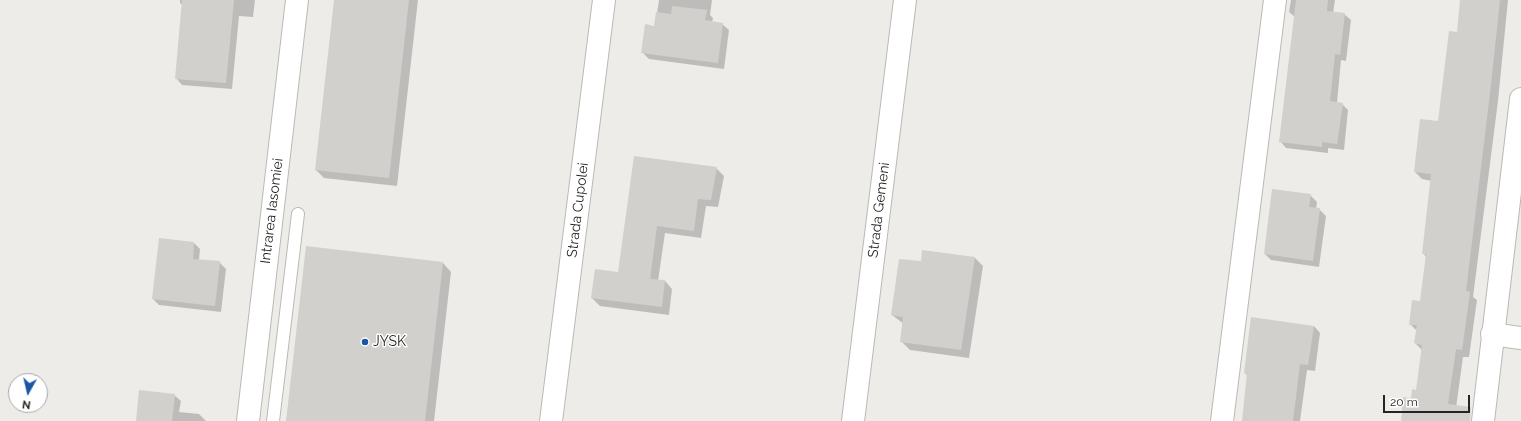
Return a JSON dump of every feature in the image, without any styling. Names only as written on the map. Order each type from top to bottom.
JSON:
[{"type":"street","name":"Intrarea Iasomiei","points":[[248,421],[297,0]]},
{"type":"street","name":"Strada Cupolei","points":[[551,421],[604,0]]},
{"type":"street","name":"Strada Gemeni","points":[[853,421],[905,0]]},
{"type":"street","points":[[1222,421],[1275,0]]},
{"type":"street","points":[[1483,421],[1492,334],[1521,99]]},
{"type":"street","points":[[1492,334],[1521,338]]},
{"type":"lane","points":[[273,421],[298,214]]},
{"type":"building","points":[[182,0],[234,0],[226,83],[175,79]]},
{"type":"building","points":[[334,0],[409,0],[389,178],[315,170]]},
{"type":"building","points":[[1296,0],[1328,0],[1327,11],[1345,13],[1340,55],[1335,54],[1330,101],[1343,103],[1337,144],[1322,142],[1322,147],[1279,142]]},
{"type":"building","points":[[1460,0],[1500,0],[1466,291],[1470,292],[1462,350],[1456,349],[1448,404],[1471,407],[1470,421],[1401,421],[1403,397],[1411,398],[1412,389],[1416,390],[1422,345],[1414,343],[1417,325],[1409,325],[1412,300],[1420,301],[1426,254],[1422,254],[1431,174],[1414,172],[1420,119],[1438,121],[1449,31],[1457,32]]},
{"type":"building","points":[[672,6],[707,10],[705,20],[723,23],[718,63],[641,53],[645,24],[654,26],[656,12],[671,14]]},
{"type":"building","points":[[634,156],[717,167],[711,200],[698,199],[694,231],[657,226],[650,279],[665,280],[662,307],[591,298],[595,269],[618,272]]},
{"type":"building","points":[[1272,189],[1311,194],[1309,207],[1320,208],[1313,261],[1264,254]]},
{"type":"building","points":[[159,238],[194,242],[193,259],[220,261],[215,306],[152,299]]},
{"type":"building","name":"JYSK","points":[[306,246],[443,262],[425,421],[286,421]]},
{"type":"building","points":[[922,250],[975,257],[961,350],[900,342],[903,317],[891,315],[899,259],[921,261]]},
{"type":"building","points":[[1251,317],[1314,326],[1308,365],[1300,364],[1293,421],[1242,421],[1247,373],[1244,373]]},
{"type":"building","points":[[139,390],[175,394],[172,421],[136,421]]},
{"type":"place","name":"JYSK","points":[[365,342]]}]
